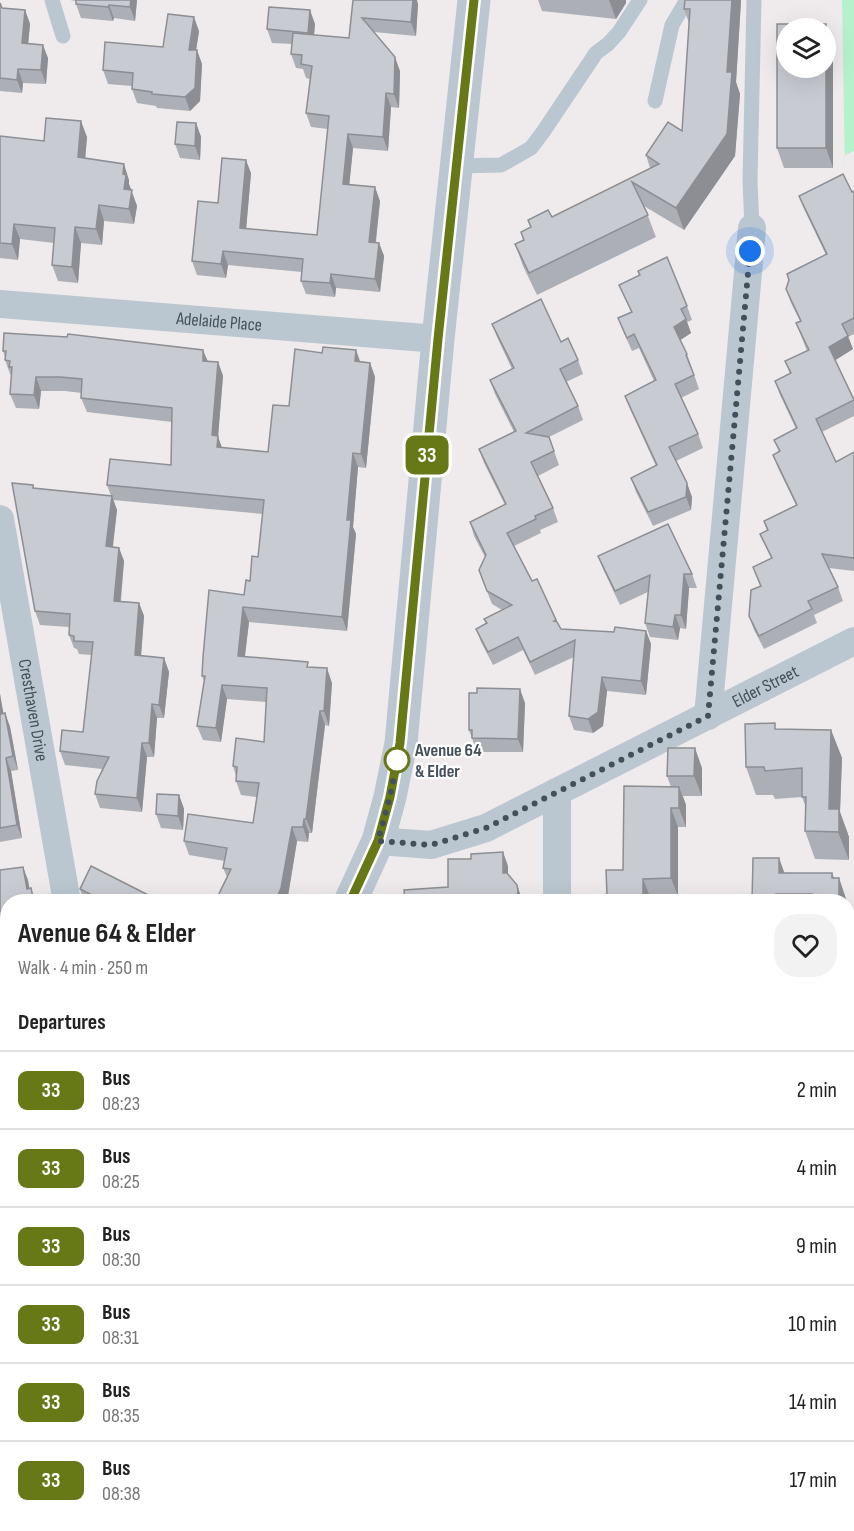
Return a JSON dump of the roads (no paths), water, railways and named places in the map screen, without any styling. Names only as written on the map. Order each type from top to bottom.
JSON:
[{"type":"street","points":[[354,894],[378,841],[390,797],[400,743],[438,339],[474,0]]},
{"type":"street","points":[[708,716],[752,228]]},
{"type":"street","name":"Adelaide Place","points":[[0,304],[438,339]]},
{"type":"street","name":"Cresthaven Drive","points":[[0,519],[67,894]]},
{"type":"street","name":"Elder Street","points":[[378,841],[431,845],[486,828],[854,641]]},
{"type":"street","points":[[557,792],[557,894]]},
{"type":"lane","points":[[52,0],[63,36]]},
{"type":"lane","points":[[457,166],[501,165],[531,148],[596,53],[619,32],[640,0]]},
{"type":"lane","points":[[655,101],[672,25],[687,0]]},
{"type":"lane","points":[[752,228],[750,182],[754,0]]},
{"type":"place","name":"Avenue 64 & Elder","points":[[397,760]]}]
